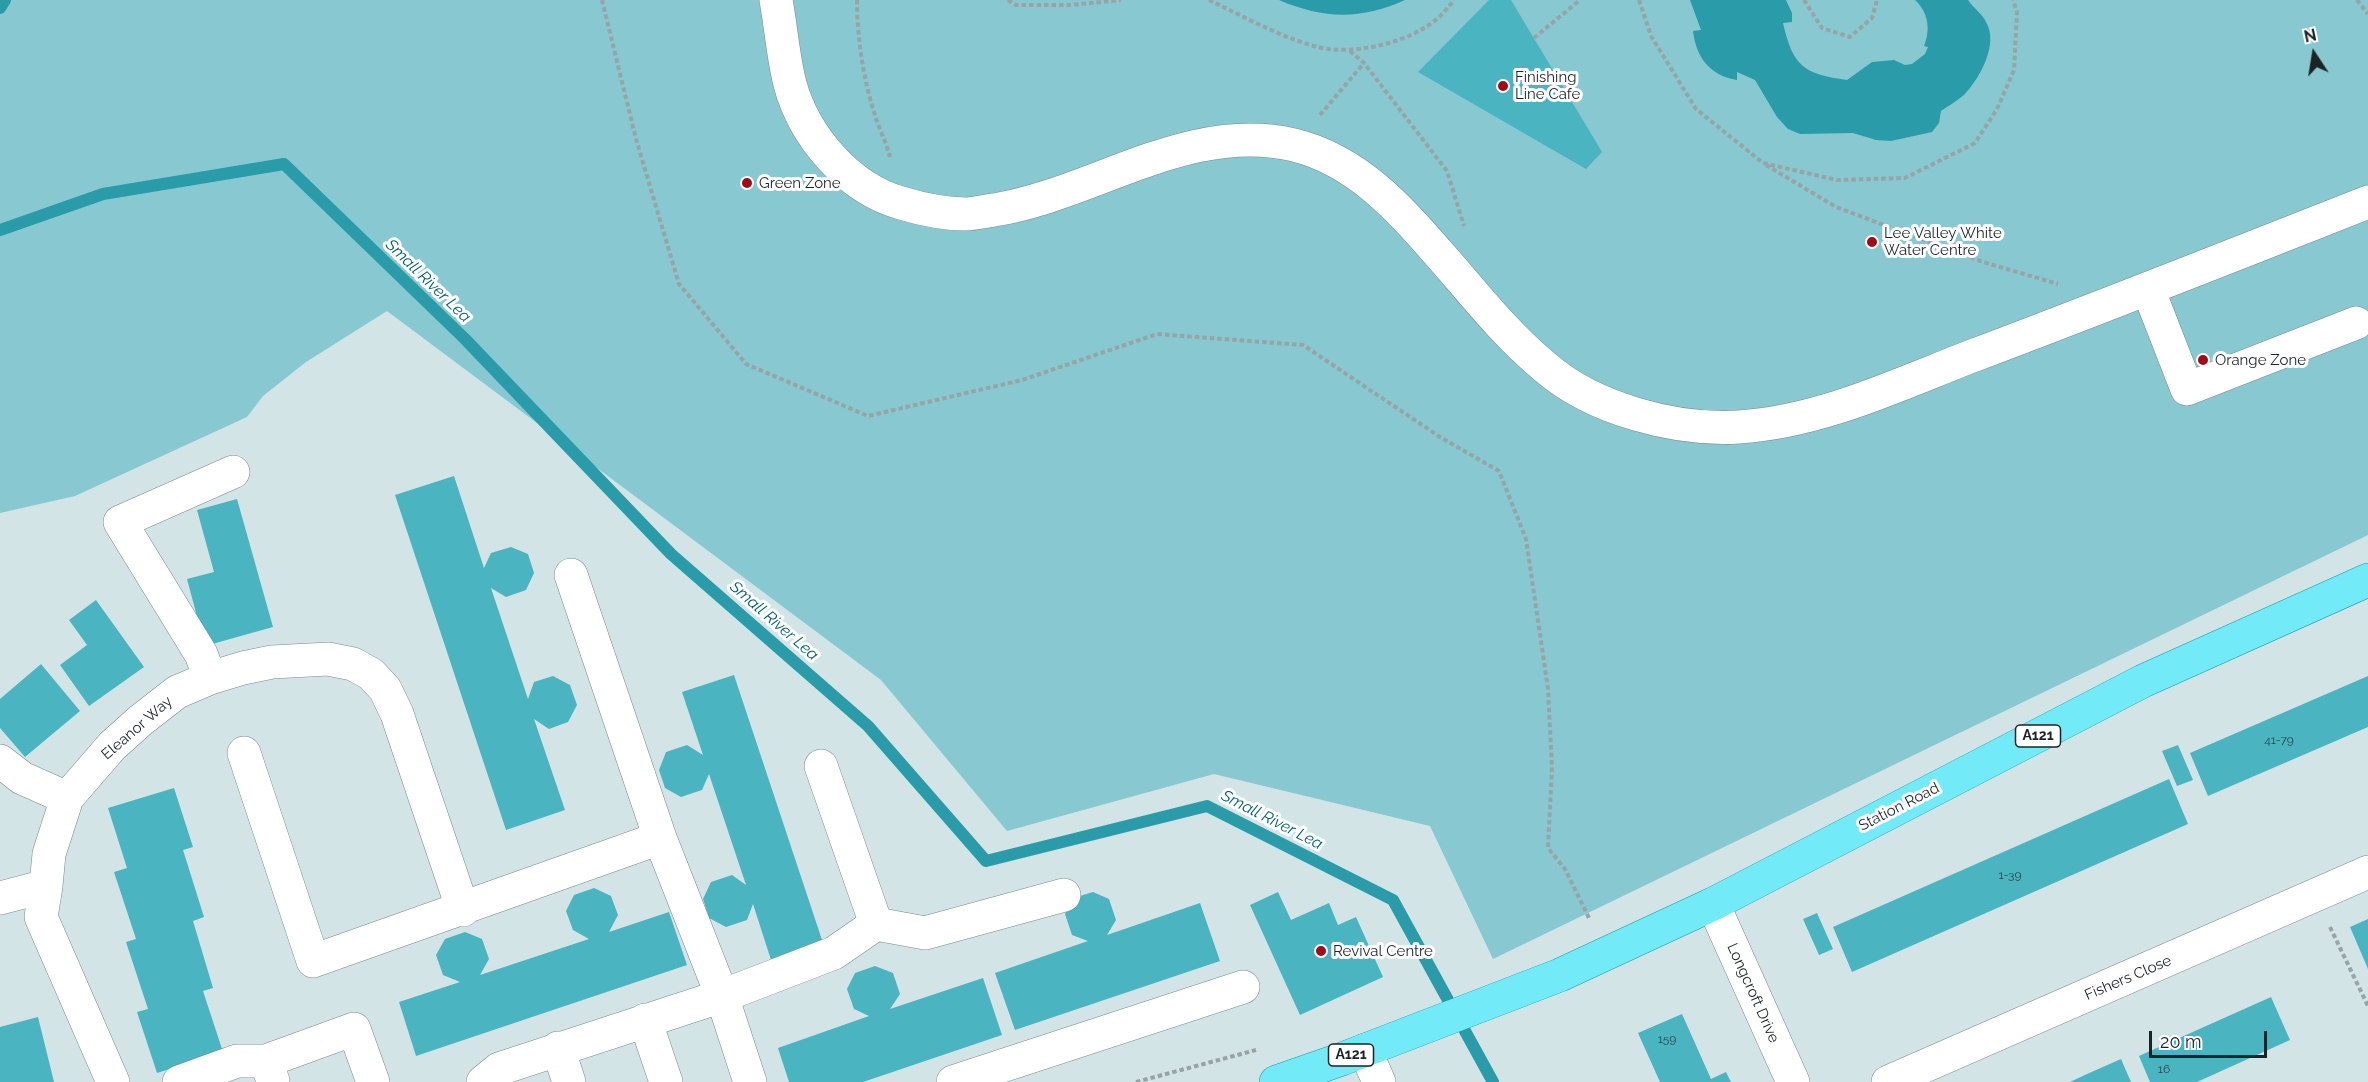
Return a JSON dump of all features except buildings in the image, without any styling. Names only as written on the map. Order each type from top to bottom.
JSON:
[{"type":"main road","name":"Station Road","points":[[1365,1050],[1560,975],[1713,904],[2143,681],[2368,580]]},
{"type":"main road","name":"A121","points":[[1276,1082],[1365,1050]]},
{"type":"street","points":[[776,0],[790,85],[802,114],[822,146],[841,170],[865,188],[890,200],[923,209],[966,214],[1028,203],[1170,153],[1205,144],[1239,140],[1294,145],[1340,164],[1380,190],[1411,220],[1501,325],[1539,362],[1574,388],[1610,405],[1688,426],[1735,428],[1782,423],[1830,410],[2103,307],[2368,202]]},
{"type":"street","points":[[2148,289],[2187,389],[2356,323]]},
{"type":"street","points":[[210,678],[201,654],[120,522],[233,472]]},
{"type":"street","points":[[571,575],[660,838],[722,996],[750,1082]]},
{"type":"street","name":"Eleanor Way","points":[[112,1082],[41,917],[48,854],[67,798],[112,747],[141,720],[177,692],[210,678],[272,662],[328,659],[353,664],[371,674],[385,689],[397,714],[463,910]]},
{"type":"street","points":[[244,753],[313,961],[463,910],[660,838]]},
{"type":"street","points":[[0,761],[22,778],[67,798]]},
{"type":"street","points":[[821,766],[876,924]]},
{"type":"street","name":"Fishers Close","points":[[1888,1082],[2368,872]]},
{"type":"street","points":[[0,898],[46,886]]},
{"type":"street","points":[[483,1082],[499,1069],[722,996],[834,953],[876,924],[925,933],[1064,895]]},
{"type":"street","name":"Longcroft Drive","points":[[1713,904],[1793,1082]]},
{"type":"street","points":[[953,1082],[1243,987]]},
{"type":"street","points":[[645,1020],[666,1082]]},
{"type":"street","points":[[178,1082],[237,1061],[269,1072],[354,1029],[373,1082]]},
{"type":"street","points":[[558,1048],[569,1082]]},
{"type":"street","points":[[1365,1050],[1379,1082]]},
{"type":"path","points":[[602,0],[636,139],[679,284],[746,364],[867,416],[1022,380],[1157,334],[1303,345],[1440,437],[1499,471],[1526,538],[1548,689],[1552,767],[1548,848],[1564,869],[1591,921]]},
{"type":"path","points":[[857,0],[863,65],[874,112],[890,154],[894,177],[890,200]]},
{"type":"path","points":[[1008,0],[1016,5],[1120,0]]},
{"type":"path","points":[[1209,0],[1299,41],[1316,47],[1350,51],[1388,43],[1419,32],[1439,18],[1454,0]]},
{"type":"path","points":[[1534,39],[1580,0]]},
{"type":"path","points":[[1639,0],[1651,36],[1696,109],[1763,163],[1836,207],[1983,262],[2070,287],[2103,307]]},
{"type":"path","points":[[1804,0],[1822,28],[1850,37],[1872,18],[1877,0]]},
{"type":"path","points":[[1763,163],[1837,180],[1905,178],[1975,143],[1997,109],[2014,70],[2017,12],[2013,0]]},
{"type":"path","points":[[2356,0],[2368,14]]},
{"type":"path","points":[[1350,51],[1364,63],[1447,171],[1463,216],[1469,254],[1453,271]]},
{"type":"path","points":[[1294,145],[1364,63]]},
{"type":"path","points":[[2315,896],[2368,1006]]},
{"type":"shaded area","points":[[0,0],[2368,0],[2368,535],[1493,959],[1430,826],[1214,774],[1007,831],[881,680],[387,311],[306,362],[263,396],[247,417],[75,496],[0,513]]},
{"type":"shaded area","points":[[1279,0],[1405,0],[1373,11],[1342,15],[1311,11]]},
{"type":"shaded area","points":[[1690,0],[1786,0],[1792,13],[1792,22],[1783,23],[1796,59],[1810,71],[1832,78],[1847,80],[1872,62],[1894,60],[1905,65],[1912,64],[1925,54],[1928,47],[1924,46],[1927,21],[1923,10],[1915,0],[1968,0],[1986,22],[1990,40],[1989,50],[1976,80],[1964,95],[1941,111],[1939,123],[1932,132],[1891,141],[1876,140],[1853,133],[1800,134],[1788,129],[1777,117],[1755,80],[1737,72],[1737,80],[1727,78],[1706,64],[1697,49],[1693,31],[1701,30]]},
{"type":"waterway","name":"Small River Lea","points":[[0,8],[5,0]]},
{"type":"waterway","name":"Small River Lea","points":[[0,230],[103,194],[284,164],[465,339],[671,554],[868,726],[986,861],[1207,806],[1393,900],[1493,1082]]},
{"type":"place","name":"Finishing Line Cafe","points":[[1503,86]]},
{"type":"place","name":"Green Zone","points":[[747,183]]},
{"type":"place","name":"Lee Valley White Water Centre","points":[[1872,242]]},
{"type":"place","name":"Orange Zone","points":[[2203,360]]},
{"type":"place","name":"Revival Centre","points":[[1321,951]]}]
